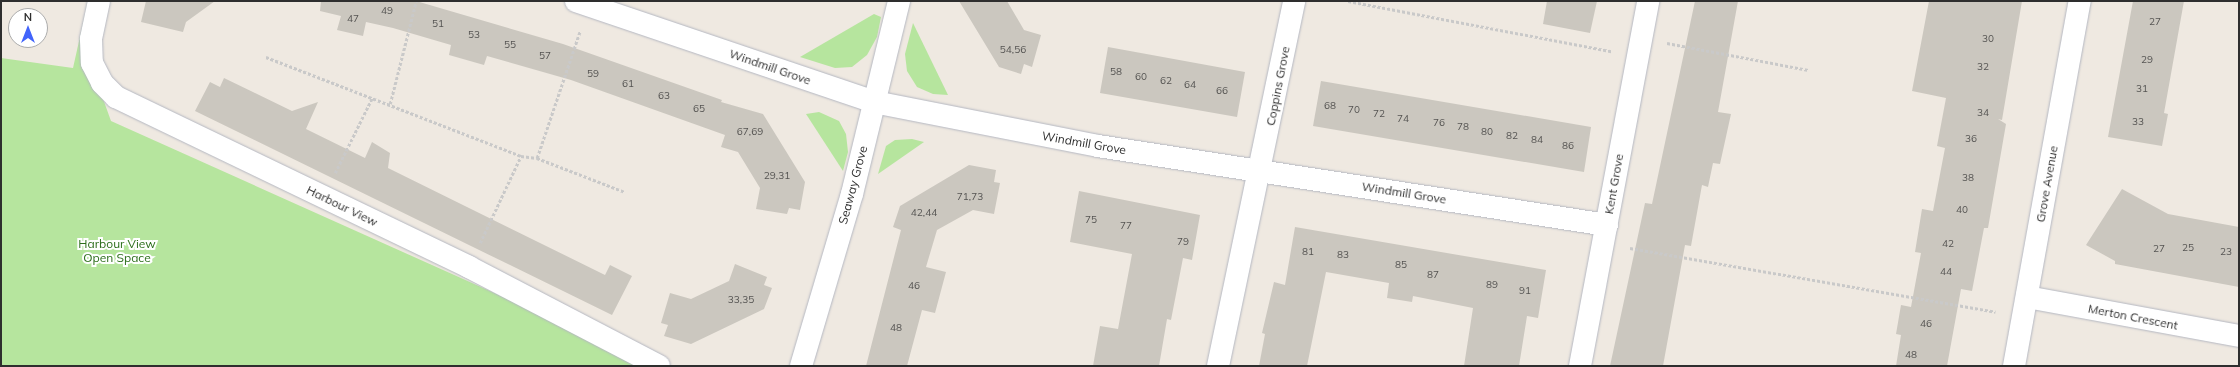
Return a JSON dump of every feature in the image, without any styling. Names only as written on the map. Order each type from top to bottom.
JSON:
[{"type":"street","name":"Harbour View","points":[[99,1],[91,39],[92,63],[102,83],[116,98],[469,267],[659,366]]},
{"type":"street","name":"Seaway Grove","points":[[800,366],[852,194],[899,1]]},
{"type":"street","name":"Coppins Grove","points":[[1218,366],[1294,1]]},
{"type":"street","name":"Kent Grove","points":[[1580,366],[1648,1]]},
{"type":"street","name":"Grove Avenue","points":[[2014,366],[2080,1]]},
{"type":"street","name":"Windmill Grove","points":[[582,3],[874,102],[1098,146],[1260,170],[1605,234]]},
{"type":"street","name":"Merton Crescent","points":[[2025,307],[2239,336]]},
{"type":"path","points":[[390,104],[416,1]]},
{"type":"path","points":[[1348,1],[1639,47],[1808,70]]},
{"type":"path","points":[[537,158],[582,3]]},
{"type":"path","points":[[266,57],[521,156],[537,158],[625,192]]},
{"type":"path","points":[[323,196],[372,98]]},
{"type":"path","points":[[469,267],[521,156]]},
{"type":"path","points":[[1605,234],[2025,307]]},
{"type":"green space","name":"Harbour View Open Space","points":[[88,1],[108,1],[93,71],[111,121],[657,366],[1,366],[1,58],[73,68]]},
{"type":"green space","points":[[874,14],[881,17],[877,37],[867,55],[852,67],[835,68],[800,57]]},
{"type":"green space","points":[[913,23],[948,95],[933,94],[917,87],[907,71],[905,54]]},
{"type":"green space","points":[[819,112],[839,121],[846,134],[848,152],[843,171],[806,114]]},
{"type":"green space","points":[[912,139],[924,142],[878,174],[886,146],[895,140]]},
{"type":"building","points":[[146,1],[215,1],[186,22],[183,32],[141,22]]},
{"type":"building","points":[[321,1],[416,1],[563,44],[722,100],[721,102],[763,114],[805,182],[800,210],[789,208],[787,214],[756,209],[760,188],[738,152],[721,147],[725,135],[571,80],[487,56],[484,65],[449,55],[451,45],[393,28],[366,22],[363,36],[337,30],[341,16],[320,11]]},
{"type":"building","points":[[959,1],[1007,1],[1024,30],[1041,35],[1032,67],[1024,64],[1021,74],[999,67]]},
{"type":"building","points":[[1547,1],[1597,1],[1590,33],[1543,24]]},
{"type":"building","points":[[1695,1],[1738,1],[1718,112],[1731,114],[1720,164],[1713,163],[1708,187],[1702,185],[1691,246],[1685,245],[1663,366],[1610,366],[1645,203],[1652,204]]},
{"type":"building","points":[[1929,1],[2022,1],[2002,120],[1998,119],[2006,124],[1988,228],[1984,228],[1972,291],[1961,289],[1947,366],[1896,366],[1901,335],[1896,334],[1901,305],[1911,307],[1921,253],[1915,252],[1922,209],[1933,211],[1945,148],[1937,146],[1946,98],[1912,91]]},
{"type":"building","points":[[2133,1],[2184,1],[2164,113],[2168,114],[2162,146],[2108,137]]},
{"type":"building","points":[[1108,47],[1245,72],[1237,117],[1100,93]]},
{"type":"building","points":[[224,78],[292,111],[318,102],[306,129],[365,158],[372,142],[390,153],[388,168],[605,275],[610,265],[632,276],[612,315],[195,111],[210,82],[220,87]]},
{"type":"building","points":[[1321,81],[1591,127],[1584,172],[1313,126]]},
{"type":"building","points":[[969,165],[996,170],[994,182],[1000,183],[994,214],[973,210],[937,230],[926,267],[946,272],[935,313],[922,310],[907,366],[866,366],[901,230],[893,227],[900,206]]},
{"type":"building","points":[[2122,189],[2168,214],[2239,227],[2239,287],[2115,264],[2115,261],[2086,245]]},
{"type":"building","points":[[1079,191],[1200,215],[1192,260],[1183,258],[1171,320],[1167,319],[1159,366],[1093,366],[1100,326],[1118,329],[1132,254],[1070,242]]},
{"type":"building","points":[[1295,227],[1546,270],[1538,318],[1527,316],[1519,366],[1464,366],[1473,308],[1413,296],[1412,302],[1387,298],[1389,283],[1326,272],[1307,366],[1259,366],[1265,334],[1262,333],[1274,282],[1285,285]]},
{"type":"building","points":[[735,264],[767,277],[764,285],[772,288],[764,309],[691,344],[664,336],[668,325],[661,323],[670,293],[691,299],[729,281]]}]
